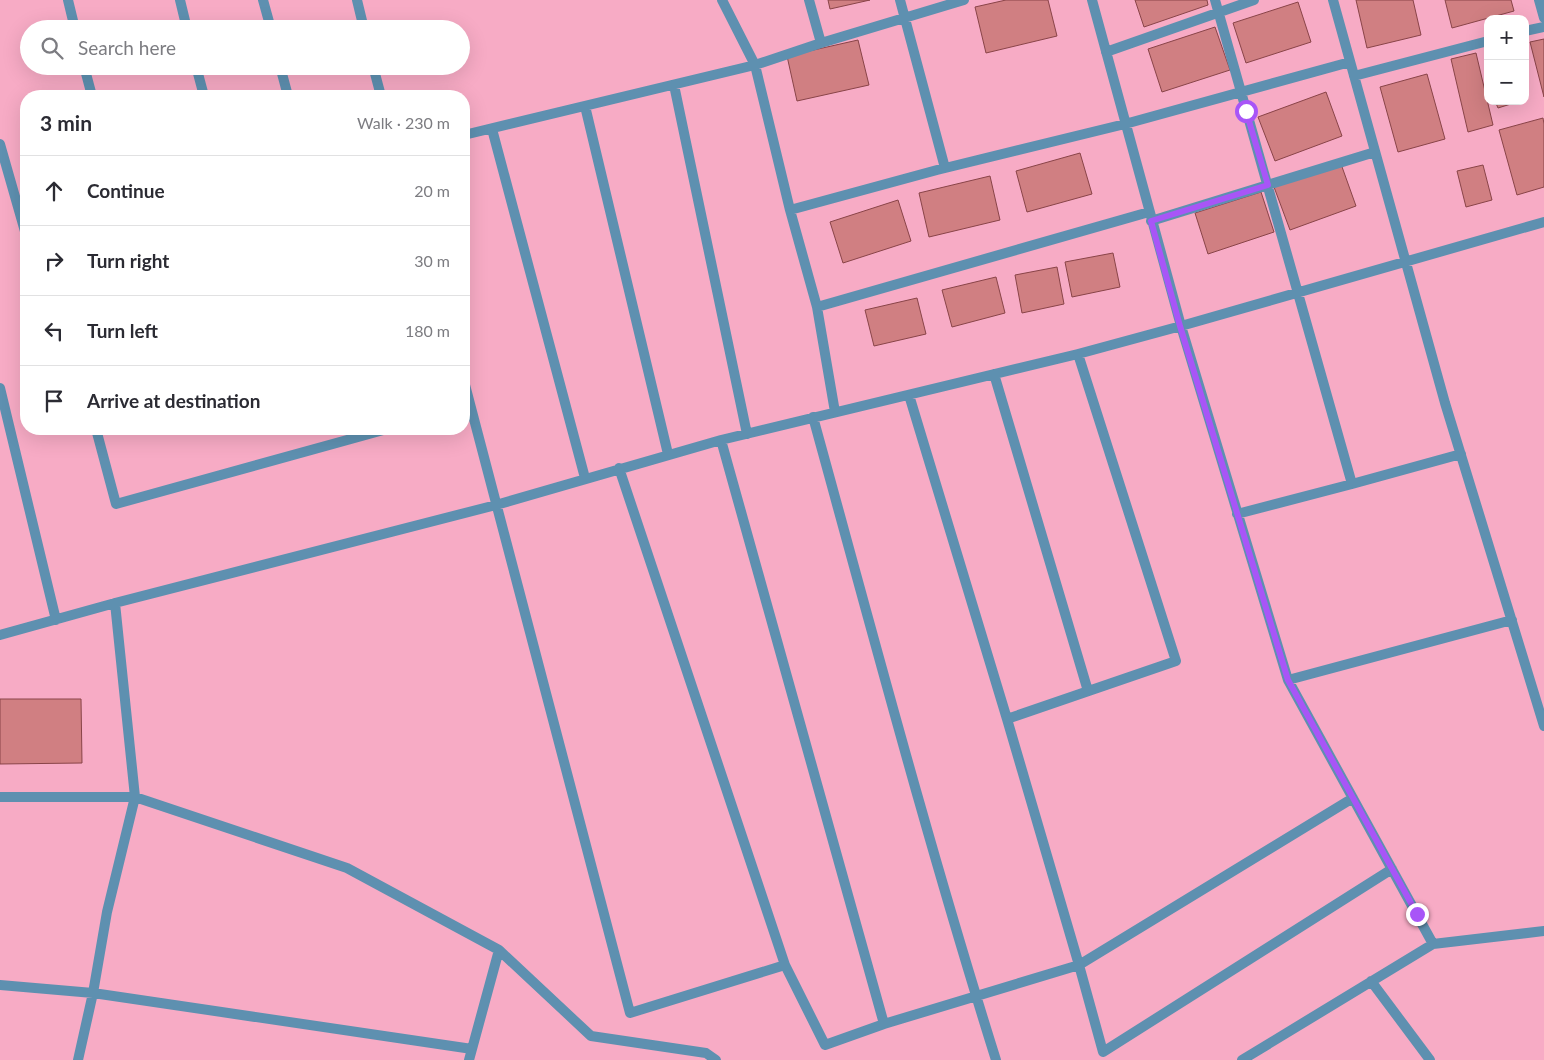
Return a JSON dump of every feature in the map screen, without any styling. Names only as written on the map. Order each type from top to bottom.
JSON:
[{"type":"street","points":[[68,0],[73,20]]},
{"type":"street","points":[[180,0],[185,20]]},
{"type":"street","points":[[263,0],[269,20]]},
{"type":"street","points":[[357,0],[362,20]]},
{"type":"street","points":[[722,0],[755,65],[790,210],[817,307],[835,412]]},
{"type":"street","points":[[809,0],[821,43]]},
{"type":"street","points":[[900,0],[945,168]]},
{"type":"street","points":[[470,134],[755,65],[964,0]]},
{"type":"street","points":[[1092,0],[1180,326],[1288,680],[1433,944]]},
{"type":"street","points":[[1215,0],[1352,484]]},
{"type":"street","points":[[1106,52],[1254,0]]},
{"type":"street","points":[[1333,0],[1405,261],[1461,454],[1544,726]]},
{"type":"street","points":[[1539,0],[1544,18]]},
{"type":"street","points":[[1529,31],[1544,26]]},
{"type":"street","points":[[1354,76],[1484,42]]},
{"type":"street","points":[[790,210],[945,168],[1125,124],[1350,62]]},
{"type":"street","points":[[86,75],[90,90]]},
{"type":"street","points":[[198,75],[202,90]]},
{"type":"street","points":[[282,75],[286,90]]},
{"type":"street","points":[[375,75],[379,90]]},
{"type":"street","points":[[674,84],[747,434]]},
{"type":"street","points":[[586,106],[668,454]]},
{"type":"street","points":[[492,129],[585,478]]},
{"type":"street","points":[[0,144],[20,214]]},
{"type":"street","points":[[817,307],[1268,185],[1375,152]]},
{"type":"street","points":[[0,635],[115,603],[496,505],[668,454],[813,416],[1078,354],[1544,222]]},
{"type":"street","points":[[1007,719],[1176,661],[1078,354]]},
{"type":"street","points":[[994,374],[1088,691]]},
{"type":"street","points":[[0,388],[56,620]]},
{"type":"street","points":[[909,394],[1007,719],[1104,1056],[1392,869]]},
{"type":"street","points":[[470,416],[496,505],[630,1013],[785,965]]},
{"type":"street","points":[[813,416],[906,753],[996,1060]]},
{"type":"street","points":[[98,435],[116,504],[365,435]]},
{"type":"street","points":[[721,440],[884,1024]]},
{"type":"street","points":[[1237,514],[1461,454]]},
{"type":"street","points":[[619,468],[785,965],[825,1045],[884,1024],[1079,965],[1353,798]]},
{"type":"street","points":[[78,1060],[93,993],[107,912],[135,797],[115,603]]},
{"type":"street","points":[[1288,680],[1512,620]]},
{"type":"street","points":[[0,797],[135,797],[348,868],[498,950],[591,1036],[716,1060]]},
{"type":"street","points":[[1242,1060],[1433,944],[1544,931]]},
{"type":"street","points":[[469,1060],[498,950]]},
{"type":"street","points":[[1371,981],[1430,1060]]},
{"type":"street","points":[[0,985],[93,993],[472,1049]]},
{"type":"building","points":[[828,0],[870,0],[830,9]]},
{"type":"building","points":[[1006,0],[1048,0],[1057,36],[986,53],[975,7]]},
{"type":"building","points":[[1135,0],[1207,0],[1208,5],[1144,27]]},
{"type":"building","points":[[1356,0],[1413,0],[1421,35],[1367,48]]},
{"type":"building","points":[[1445,0],[1511,0],[1514,11],[1499,15],[1484,15],[1484,19],[1452,28]]},
{"type":"building","points":[[1298,2],[1311,42],[1246,63],[1233,23]]},
{"type":"building","points":[[1215,27],[1230,70],[1162,92],[1148,49]]},
{"type":"building","points":[[1544,39],[1544,97],[1530,42]]},
{"type":"building","points":[[858,40],[869,85],[797,101],[787,56]]},
{"type":"building","points":[[1476,53],[1484,87],[1484,105],[1488,105],[1493,125],[1468,132],[1451,59]]},
{"type":"building","points":[[1427,74],[1445,139],[1398,152],[1380,87]]},
{"type":"building","points":[[1326,92],[1342,136],[1275,161],[1258,117]]},
{"type":"building","points":[[1497,105],[1508,105],[1498,108]]},
{"type":"building","points":[[1543,118],[1544,187],[1517,195],[1499,130]]},
{"type":"building","points":[[1080,153],[1092,194],[1027,212],[1016,171]]},
{"type":"building","points":[[1341,164],[1356,206],[1290,230],[1274,187]]},
{"type":"building","points":[[1483,165],[1492,200],[1466,207],[1457,171]]},
{"type":"building","points":[[990,176],[1000,220],[929,237],[919,193]]},
{"type":"building","points":[[1261,192],[1274,232],[1208,254],[1195,213]]},
{"type":"building","points":[[898,200],[911,241],[843,263],[830,222]]},
{"type":"building","points":[[1113,253],[1120,287],[1072,297],[1065,262]]},
{"type":"building","points":[[1057,267],[1064,304],[1022,313],[1015,275]]},
{"type":"building","points":[[996,277],[1005,313],[952,327],[942,290]]},
{"type":"building","points":[[917,298],[926,334],[874,346],[865,310]]},
{"type":"building","points":[[0,699],[81,699],[82,763],[0,764]]},
{"type":"route","points":[[1246,111],[1268,185],[1151,221],[1180,326],[1288,680],[1417,914]]}]
